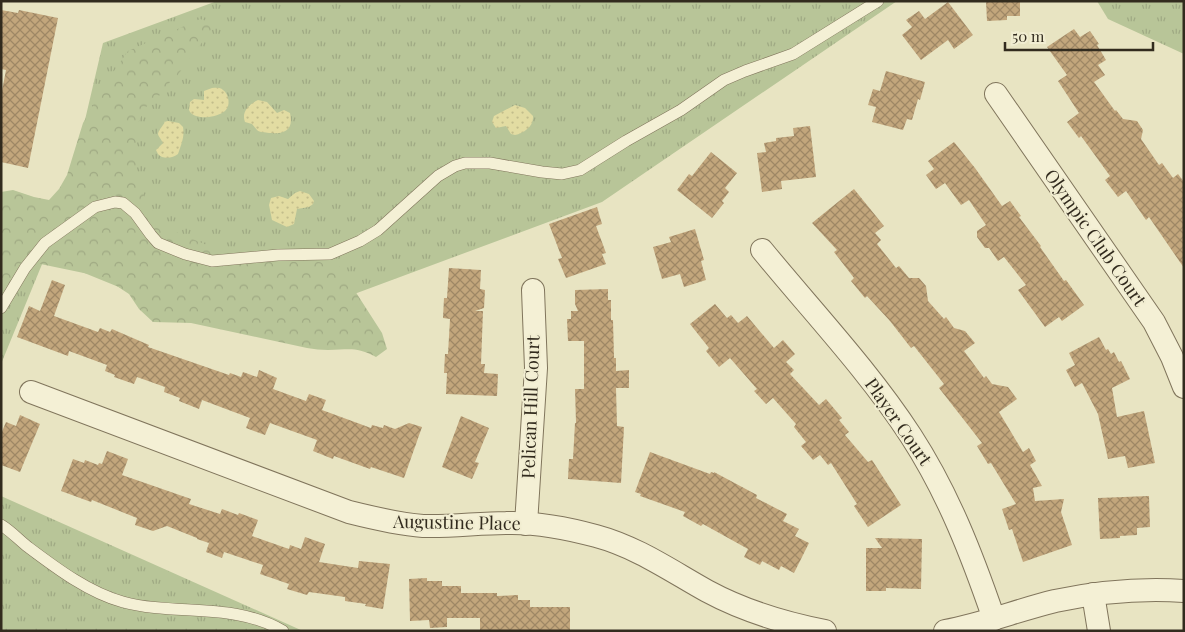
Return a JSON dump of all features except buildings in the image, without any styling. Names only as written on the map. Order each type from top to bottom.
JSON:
[{"type":"street","name":"Olympic Club Court","points":[[996,94],[1154,322],[1172,357],[1184,387]]},
{"type":"street","name":"Player Court","points":[[762,250],[879,391],[912,437],[938,481],[960,527],[994,618]]},
{"type":"street","name":"Pelican Hill Court","points":[[526,524],[536,368],[533,290]]},
{"type":"street","name":"Augustine Place","points":[[31,392],[349,512],[384,521],[423,526],[526,524],[562,528],[597,536],[639,552],[708,592],[746,609],[796,625],[825,631]]},
{"type":"street","points":[[945,631],[970,626],[1054,602],[1094,594],[1129,590],[1184,591]]},
{"type":"street","points":[[1094,594],[1099,631]]},
{"type":"lane","points":[[1,308],[30,261],[45,243],[95,207],[115,202],[123,203],[135,213],[158,243],[201,259],[212,261],[278,255],[330,254],[355,244],[378,230],[438,176],[455,166],[465,163],[490,163],[562,174],[580,170],[688,105],[724,80],[793,54],[878,1]]},
{"type":"lane","points":[[1,525],[55,566],[109,597],[138,606],[244,616],[270,624],[283,631]]},
{"type":"green space","points":[[217,1],[897,1],[602,202],[252,332],[190,316],[45,257],[1,364],[1,262],[70,184],[103,43]]},
{"type":"green space","points":[[1097,1],[1184,1],[1184,54],[1108,19]]},
{"type":"green space","points":[[200,19],[210,22],[212,29],[177,76],[145,108],[138,123],[136,168],[146,202],[164,227],[247,262],[319,262],[339,266],[382,333],[387,349],[376,357],[357,350],[307,348],[191,323],[153,322],[139,309],[129,294],[103,277],[26,261],[18,268],[1,295],[1,192],[13,190],[49,200],[59,189],[67,175],[83,123],[105,84],[128,51]]},
{"type":"green space","points":[[1,496],[303,631],[1,631]]},
{"type":"sand","points":[[212,88],[221,88],[227,94],[227,109],[211,117],[195,116],[189,110],[190,102],[194,99],[204,100],[204,91]]},
{"type":"sand","points":[[258,100],[267,102],[277,113],[284,110],[290,113],[291,124],[289,128],[279,133],[261,132],[252,124],[245,122],[245,112]]},
{"type":"sand","points":[[515,105],[525,108],[533,116],[533,120],[522,133],[515,135],[511,134],[506,126],[496,128],[492,122],[494,116]]},
{"type":"sand","points":[[164,122],[179,123],[183,127],[183,134],[178,154],[165,158],[160,156],[156,150],[163,143],[158,134],[159,131]]},
{"type":"sand","points":[[300,191],[309,194],[314,201],[309,207],[297,209],[294,224],[287,227],[272,220],[269,205],[271,198],[279,196],[288,199]]}]
